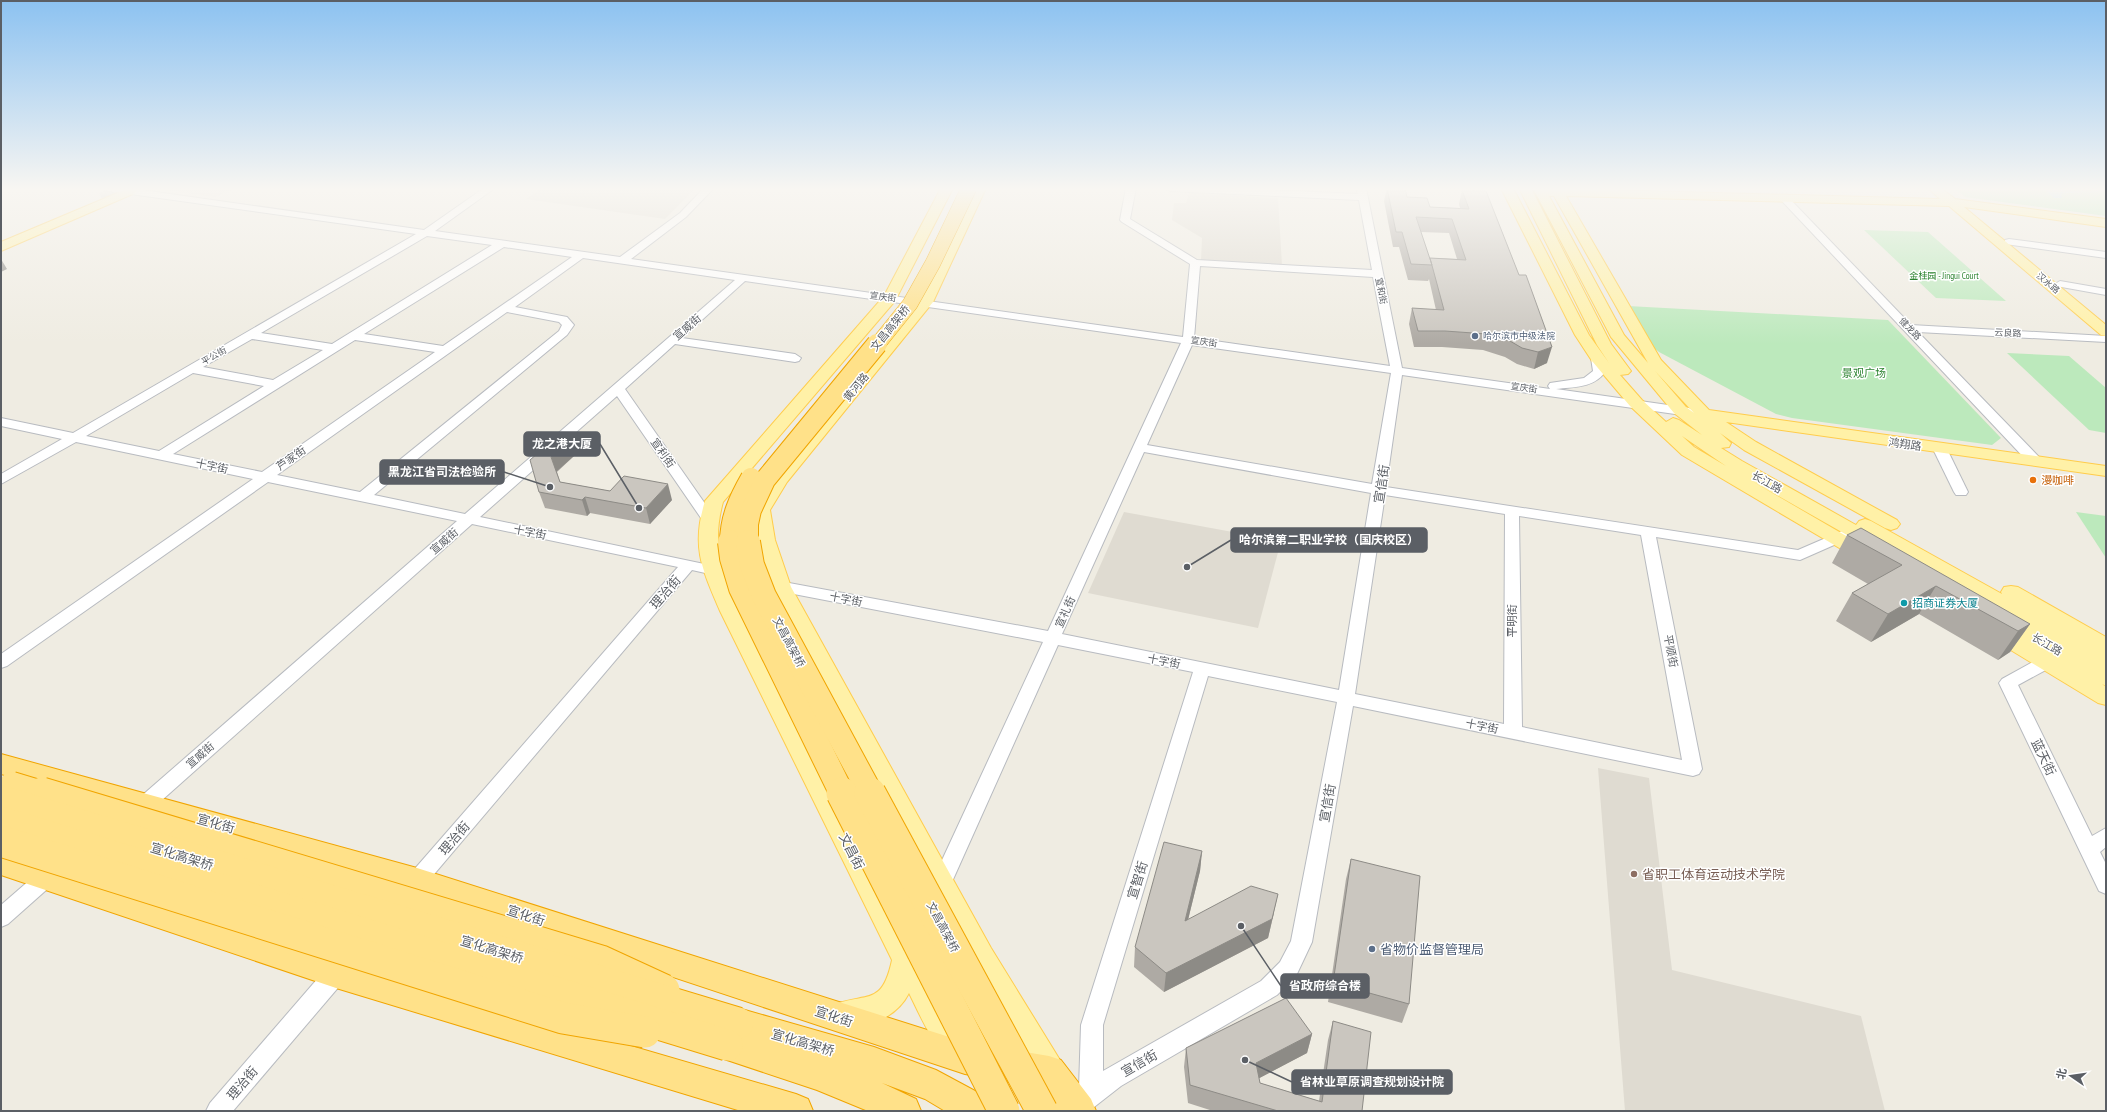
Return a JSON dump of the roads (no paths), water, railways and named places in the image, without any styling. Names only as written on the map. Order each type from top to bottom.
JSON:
[{"type":"highway","name":"文昌高架桥","points":[[933,240],[921,264],[897,304],[766,457],[743,490],[734,508],[730,527],[729,545],[734,570],[741,588],[878,864],[1004,1111]]},
{"type":"highway","name":"文昌高架桥","points":[[944,240],[930,270],[910,304],[765,480],[753,501],[748,516],[750,561],[764,596],[1042,1111]]},
{"type":"highway","name":"宣化街","points":[[4,782],[145,804],[418,880],[965,1058],[1049,1072]]},
{"type":"highway","name":"宣化高架桥","points":[[4,782],[732,1034],[806,1071],[885,1101],[904,1111]]},
{"type":"highway","name":"宣化高架桥","points":[[1,822],[732,1034],[874,1063],[936,1087],[978,1111]]},
{"type":"highway","points":[[1,841],[563,1018],[732,1034]]},
{"type":"highway","points":[[1,863],[336,974],[657,1068],[796,1111]]},
{"type":"highway","points":[[1049,1072],[1081,1106]]},
{"type":"main road","points":[[1,247],[15,240]]},
{"type":"main road","points":[[701,567],[707,549],[708,518],[714,501],[890,298],[920,240]]},
{"type":"main road","name":"黄河路","points":[[781,587],[766,540],[761,510],[780,480],[926,302],[955,240]]},
{"type":"main road","points":[[1550,240],[1582,336],[1597,358],[1636,404],[1688,451],[1878,562]]},
{"type":"main road","name":"长江路","points":[[1556,240],[1607,349],[1655,407],[1682,431],[1703,445],[1854,531],[2050,655],[2106,678]]},
{"type":"main road","name":"长江路","points":[[1562,240],[1618,337],[1680,410],[1706,432],[1742,454],[2106,661]]},
{"type":"main road","points":[[1568,240],[1655,362],[1704,414],[1750,446],[2106,646]]},
{"type":"main road","name":"汉水路","points":[[2000,240],[2106,332]]},
{"type":"main road","name":"汉水路","points":[[2006,240],[2106,323]]},
{"type":"main road","name":"鸿翔路","points":[[1704,414],[1940,449],[2106,471]]},
{"type":"main road","name":"文昌街","points":[[701,567],[730,612],[941,1026],[973,1068],[1022,1111]]},
{"type":"main road","points":[[781,587],[941,884],[1049,1072]]},
{"type":"main road","points":[[1979,622],[2050,655],[2106,697]]},
{"type":"main road","points":[[828,1014],[858,1013],[872,1010],[886,1003],[903,979],[906,959]]},
{"type":"street","name":"平公街","points":[[1,480],[413,240]]},
{"type":"street","name":"宣庆街","points":[[482,240],[622,261],[926,302],[1397,369],[1704,414]]},
{"type":"street","points":[[622,261],[650,240]]},
{"type":"street","points":[[1157,240],[1195,264],[1378,274]]},
{"type":"street","name":"宣和街","points":[[1371,240],[1397,369]]},
{"type":"street","name":"健龙路","points":[[1825,240],[2035,461]]},
{"type":"street","points":[[2009,242],[2106,255]]},
{"type":"street","points":[[161,455],[504,243]]},
{"type":"street","name":"芦家街","points":[[1,662],[581,255]]},
{"type":"street","name":"宣礼街","points":[[941,884],[1138,447],[1188,340],[1195,264]]},
{"type":"street","name":"宣威街","points":[[145,804],[743,278]]},
{"type":"street","points":[[2060,284],[2106,292]]},
{"type":"street","points":[[362,498],[563,333],[568,325],[563,319],[505,308]]},
{"type":"street","name":"云良路","points":[[1910,328],[2106,339]]},
{"type":"street","points":[[250,335],[334,348]]},
{"type":"street","points":[[353,336],[446,350]]},
{"type":"street","points":[[673,340],[795,358]]},
{"type":"street","points":[[1397,369],[1559,386],[1588,382],[1594,378],[1599,372],[1597,358]]},
{"type":"street","points":[[191,369],[275,384]]},
{"type":"street","name":"宣信街","points":[[1081,1106],[1113,1078],[1269,988],[1288,969],[1301,942],[1346,698],[1380,490],[1397,369]]},
{"type":"street","name":"宣利街","points":[[618,388],[708,518]]},
{"type":"street","name":"十字街","points":[[1,422],[468,520],[701,567],[781,587],[1053,638],[1693,769]]},
{"type":"street","points":[[1138,447],[1380,490],[1648,533],[1800,555],[1854,531]]},
{"type":"street","points":[[1940,449],[1960,492]]},
{"type":"street","name":"平明街","points":[[1512,510],[1513,732]]},
{"type":"street","name":"平顺街","points":[[1648,533],[1693,769]]},
{"type":"street","name":"理治街","points":[[218,1111],[418,880],[701,567]]},
{"type":"street","name":"蓝天街","points":[[2050,655],[2008,682],[2106,885]]},
{"type":"street","name":"宣智街","points":[[1081,1106],[1092,1026],[1202,669]]},
{"type":"street","points":[[2089,850],[2106,836]]},
{"type":"street","points":[[1,918],[46,878]]},
{"type":"place","name":"哈尔滨市中级法院","points":[[1475,336]]},
{"type":"place","name":"漫咖啡","points":[[2033,480]]},
{"type":"place","name":"黑龙江省司法检验所","points":[[550,487]]},
{"type":"place","name":"龙之港大厦","points":[[639,508]]},
{"type":"place","name":"哈尔滨第二职业学校（国庆校区）","points":[[1187,567]]},
{"type":"place","name":"招商证券大厦","points":[[1904,603]]},
{"type":"place","name":"省职工体育运动技术学院","points":[[1634,874]]},
{"type":"place","name":"省政府综合楼","points":[[1241,926]]},
{"type":"place","name":"省物价监督管理局","points":[[1372,949]]},
{"type":"place","name":"省林业草原调查规划设计院","points":[[1245,1060]]},
{"type":"park label","name":"金桂园 - Jingui Court","points":[[1944,276]]},
{"type":"park label","name":"景观广场","points":[[1864,373]]}]
